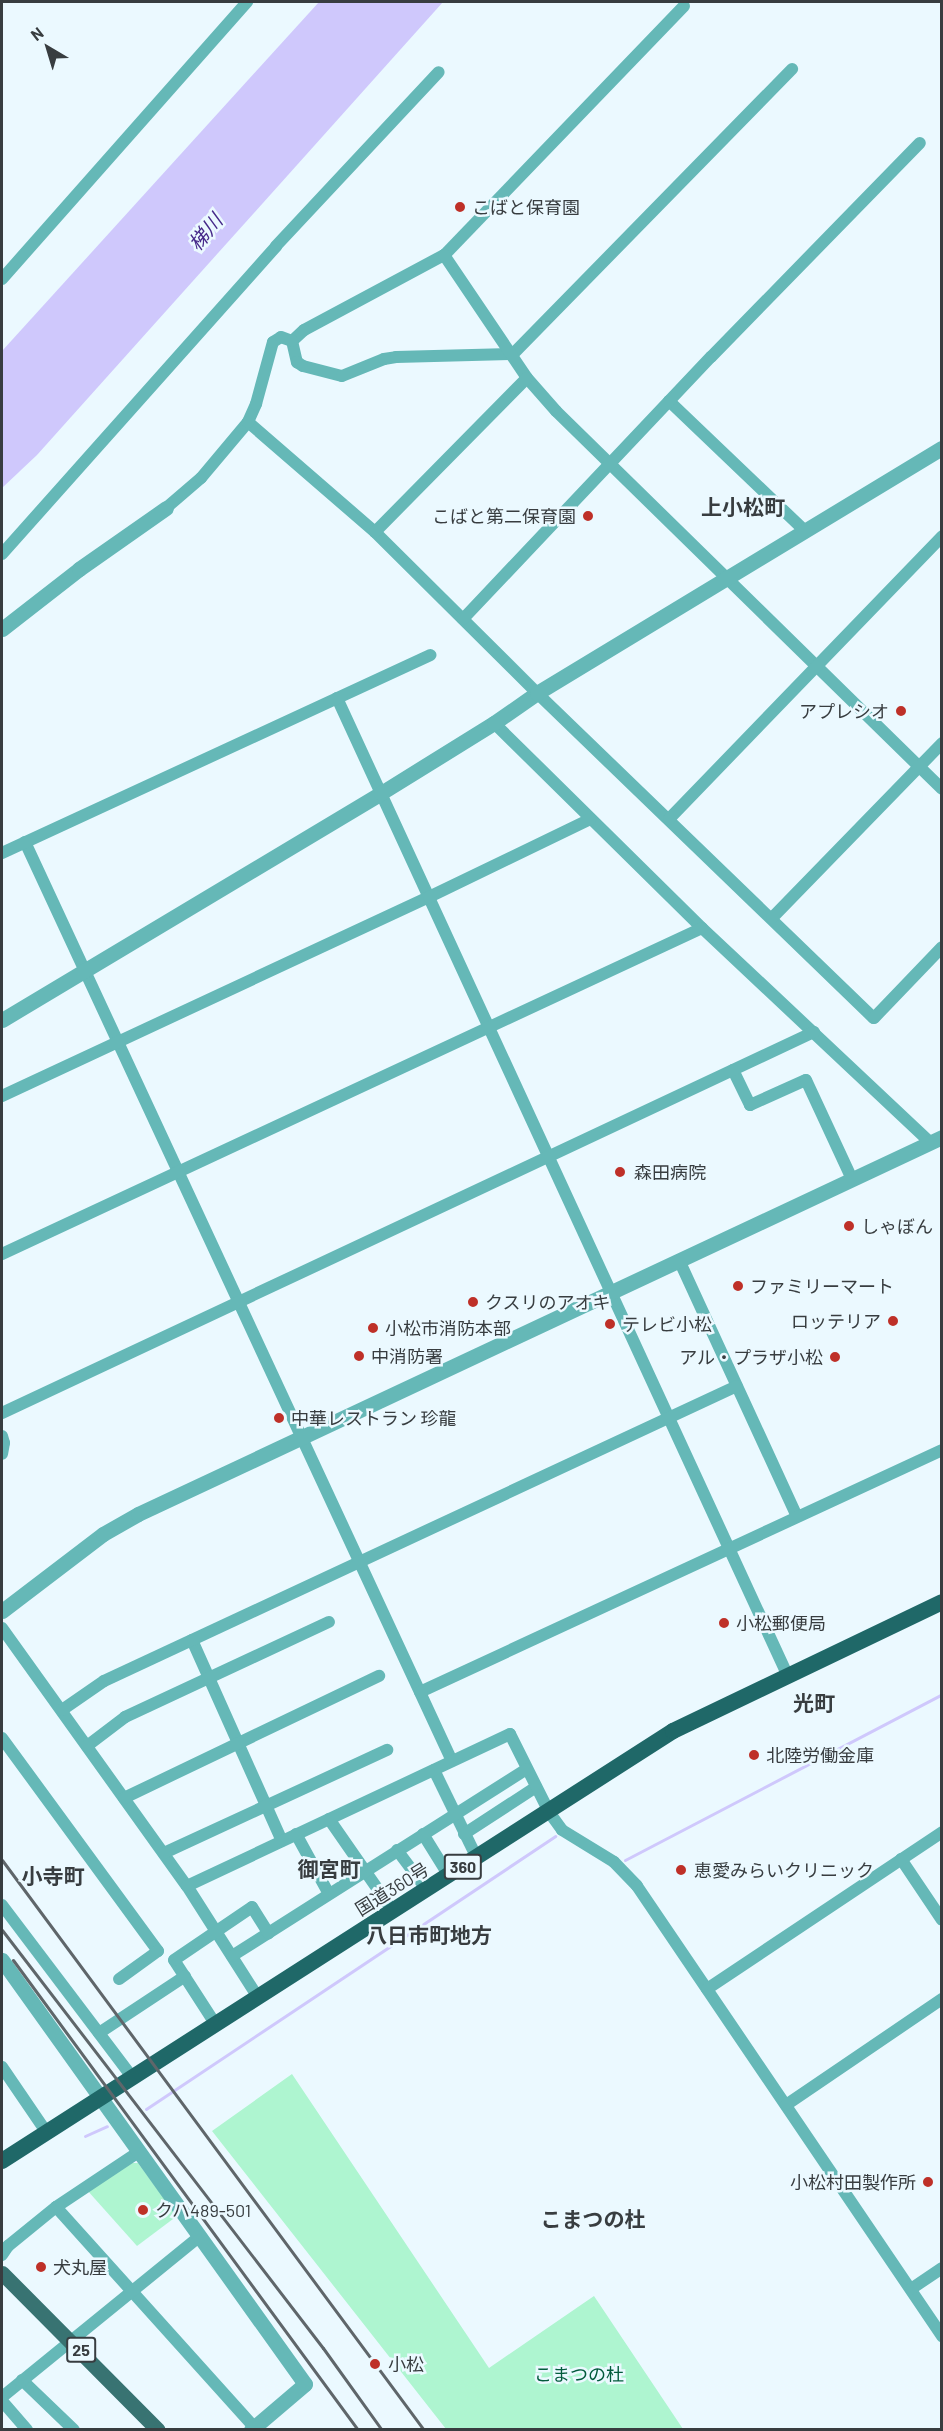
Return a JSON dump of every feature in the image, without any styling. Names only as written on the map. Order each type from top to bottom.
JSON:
[{"type":"highway","name":"国道360号","points":[[2,2161],[673,1731],[787,1674],[942,1602]]},
{"type":"main road","name":"25","points":[[2,2273],[158,2430]]},
{"type":"street","points":[[2,279],[247,2]]},
{"type":"street","points":[[292,341],[319,320],[444,255],[684,6]]},
{"type":"street","points":[[292,341],[297,362],[303,366],[342,376],[384,359],[396,357],[513,354],[792,69]]},
{"type":"street","points":[[2,554],[276,246],[439,72]]},
{"type":"street","points":[[464,620],[609,463],[920,143]]},
{"type":"street","points":[[444,255],[513,354],[527,378],[556,411],[942,789]]},
{"type":"street","points":[[2,629],[79,569],[166,508],[201,478],[248,422],[256,404],[273,342],[281,337],[292,341]]},
{"type":"street","points":[[375,532],[527,378]]},
{"type":"street","points":[[669,401],[805,531]]},
{"type":"street","points":[[248,422],[375,532],[537,693],[874,1018],[942,947]]},
{"type":"street","points":[[2,1020],[86,972],[381,793],[494,723],[537,693],[942,448]]},
{"type":"street","points":[[669,819],[942,536]]},
{"type":"street","points":[[2,853],[430,655]]},
{"type":"street","points":[[337,698],[787,1674]]},
{"type":"street","points":[[2,1611],[103,1534],[138,1514],[936,1140],[814,1032],[702,928],[494,723]]},
{"type":"street","points":[[771,918],[942,743]]},
{"type":"street","points":[[2,1096],[429,897],[590,819]]},
{"type":"street","points":[[25,842],[453,1761]]},
{"type":"street","points":[[2,1254],[702,928]]},
{"type":"street","points":[[2,1413],[241,1303],[814,1032]]},
{"type":"street","points":[[733,1070],[750,1105],[806,1080],[852,1179]]},
{"type":"street","points":[[679,1260],[797,1516]]},
{"type":"street","points":[[62,1710],[104,1682],[737,1386]]},
{"type":"street","points":[[2,1436],[4,1443],[2,1454]]},
{"type":"street","points":[[420,1692],[942,1450]]},
{"type":"street","points":[[87,1746],[125,1717],[329,1622]]},
{"type":"street","points":[[2,1628],[187,1886],[257,1996]]},
{"type":"street","points":[[192,1640],[282,1840]]},
{"type":"street","points":[[124,1798],[379,1676]]},
{"type":"street","points":[[187,1886],[510,1734],[549,1812],[562,1830],[624,1870],[942,2336]]},
{"type":"street","points":[[2,1738],[158,1951],[119,1979]]},
{"type":"street","points":[[164,1853],[387,1750]]},
{"type":"street","points":[[232,1956],[527,1769]]},
{"type":"street","points":[[434,1770],[477,1858]]},
{"type":"street","points":[[464,1834],[536,1787]]},
{"type":"street","points":[[329,1818],[393,1911]]},
{"type":"street","points":[[707,1989],[942,1832]]},
{"type":"street","points":[[296,1834],[329,1894]]},
{"type":"street","points":[[423,1834],[449,1876]]},
{"type":"street","points":[[397,1850],[427,1890]]},
{"type":"street","points":[[901,1859],[942,1920]]},
{"type":"street","points":[[2,1905],[133,2078]]},
{"type":"street","points":[[216,2025],[174,1960],[252,1907],[268,1933]]},
{"type":"street","points":[[2,1960],[103,2098],[305,2384],[253,2428],[133,2289],[56,2207]]},
{"type":"street","points":[[99,2033],[184,1976]]},
{"type":"street","points":[[786,2105],[942,1999]]},
{"type":"street","points":[[2,2067],[47,2133]]},
{"type":"street","points":[[2,2255],[8,2246],[56,2207],[140,2151]]},
{"type":"street","points":[[27,2430],[2,2399],[22,2380],[200,2236]]},
{"type":"street","points":[[911,2289],[942,2268]]},
{"type":"street","points":[[22,2380],[74,2430]]},
{"type":"green space","name":"こまつの杜","points":[[292,2074],[489,2368],[594,2296],[683,2429],[446,2429],[212,2131]]},
{"type":"green space","points":[[132,2163],[138,2163],[177,2216],[137,2246],[87,2190]]},
{"type":"water","name":"梯川","points":[[319,2],[443,2],[37,455],[2,488],[2,351]]},
{"type":"waterway","points":[[625,1860],[942,1694]]},
{"type":"waterway","points":[[146,2109],[555,1836]]},
{"type":"waterway","points":[[85,2136],[107,2126]]},
{"type":"railway","points":[[2,1860],[424,2430]]},
{"type":"railway","points":[[2,1930],[323,2348],[382,2430]]},
{"type":"railway","points":[[13,1960],[358,2430]]},
{"type":"place","name":"こばと保育園","points":[[460,207]]},
{"type":"place","name":"こばと第二保育園","points":[[588,516]]},
{"type":"place","name":"アプレシオ","points":[[901,711]]},
{"type":"place","name":"森田病院","points":[[620,1172]]},
{"type":"place","name":"しゃぼん","points":[[849,1226]]},
{"type":"place","name":"ファミリーマート","points":[[738,1286]]},
{"type":"place","name":"クスリのアオキ","points":[[473,1302]]},
{"type":"place","name":"ロッテリア","points":[[893,1321]]},
{"type":"place","name":"テレビ小松","points":[[610,1324]]},
{"type":"place","name":"小松市消防本部","points":[[373,1328]]},
{"type":"place","name":"中消防署","points":[[359,1356]]},
{"type":"place","name":"アル・プラザ小松","points":[[835,1357]]},
{"type":"place","name":"中華レストラン 珍龍","points":[[279,1418]]},
{"type":"place","name":"小松郵便局","points":[[724,1623]]},
{"type":"place","name":"北陸労働金庫","points":[[754,1755]]},
{"type":"place","name":"恵愛みらいクリニック","points":[[681,1870]]},
{"type":"place","name":"小松村田製作所","points":[[928,2182]]},
{"type":"place","name":"クハ489-501","points":[[143,2210]]},
{"type":"place","name":"犬丸屋","points":[[41,2267]]},
{"type":"place","name":"小松","points":[[375,2364]]},
{"type":"district","name":"上小松町","points":[[743,507]]},
{"type":"district","name":"光町","points":[[814,1703]]},
{"type":"district","name":"御宮町","points":[[329,1869]]},
{"type":"district","name":"小寺町","points":[[53,1876]]},
{"type":"district","name":"八日市町地方","points":[[429,1935]]},
{"type":"district","name":"こまつの杜","points":[[593,2219]]}]
